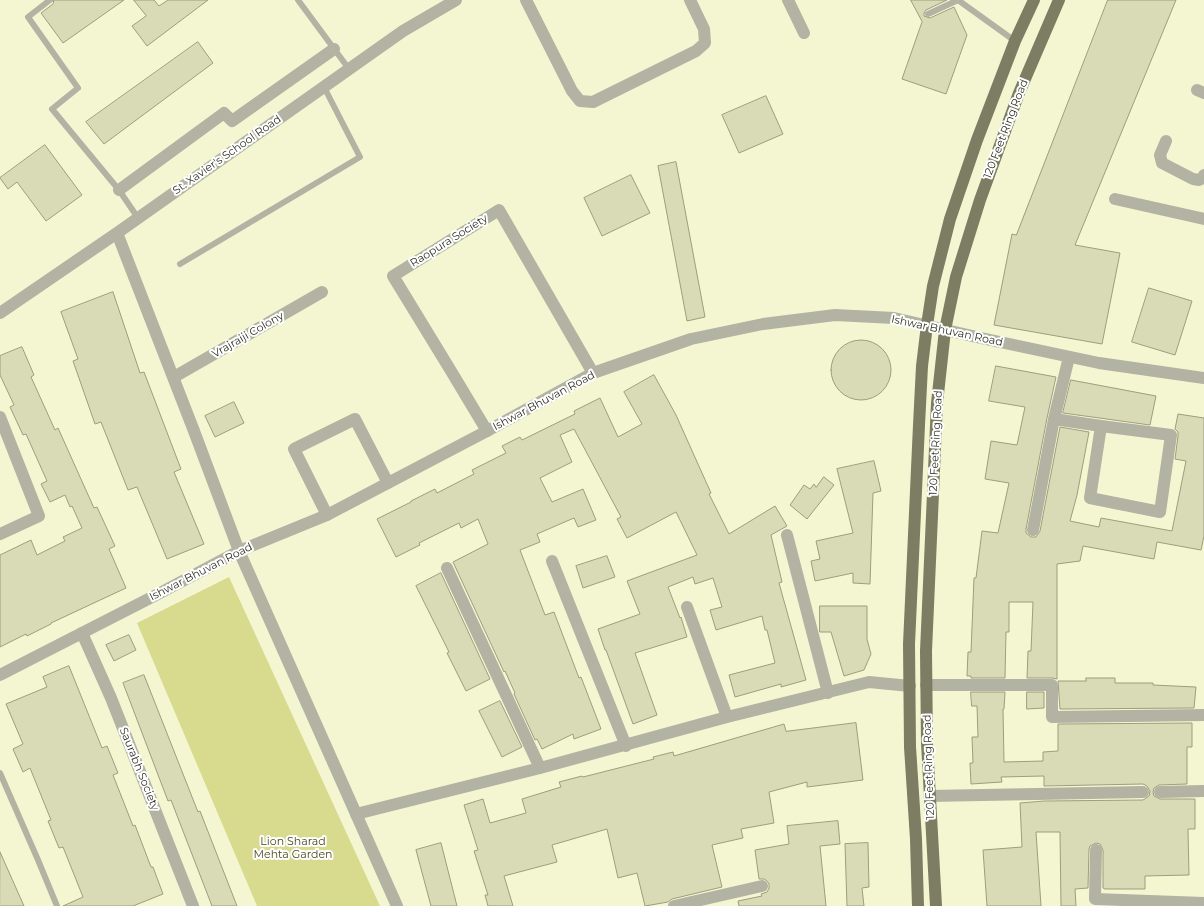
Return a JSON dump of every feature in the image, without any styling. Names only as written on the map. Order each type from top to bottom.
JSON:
[{"type":"main road","name":"120 Feet Ring Road","points":[[918,906],[916,839],[910,747],[909,644],[922,374],[927,325],[933,286],[950,219],[977,140],[1015,41],[1034,0]]},
{"type":"main road","name":"120 Feet Ring Road","points":[[936,906],[929,796],[926,651],[937,403],[945,330],[956,277],[980,200],[1020,93],[1059,0]]},
{"type":"street","name":"St. Xavier's School Road","points":[[0,313],[117,233],[404,31],[456,0]]},
{"type":"street","points":[[526,0],[572,91],[580,101],[593,102],[696,52],[705,43],[704,29],[690,0]]},
{"type":"street","points":[[788,0],[804,33]]},
{"type":"street","points":[[119,190],[224,113],[232,121],[334,49]]},
{"type":"street","points":[[1166,141],[1160,155],[1162,163],[1193,180],[1199,180],[1203,178],[1204,175]]},
{"type":"street","points":[[1115,199],[1204,218]]},
{"type":"street","name":"Raopura Society","points":[[487,431],[393,276],[499,210],[593,373]]},
{"type":"street","points":[[117,233],[174,377],[239,551],[396,906]]},
{"type":"street","name":"Vrajraiji Colony","points":[[174,377],[322,292]]},
{"type":"street","name":"Ishwar Bhuvan Road","points":[[0,675],[239,551],[327,515],[487,431],[593,373],[692,339],[763,324],[835,315],[894,318],[1099,363],[1204,378]]},
{"type":"street","points":[[1032,530],[1054,419],[1069,357]]},
{"type":"street","points":[[0,417],[39,516],[0,534]]},
{"type":"street","points":[[327,515],[294,449],[355,419],[388,483]]},
{"type":"street","points":[[1054,419],[1171,435],[1160,512],[1090,498],[1101,426]]},
{"type":"street","points":[[787,535],[828,693]]},
{"type":"street","points":[[552,561],[626,746]]},
{"type":"street","points":[[447,568],[540,768]]},
{"type":"street","points":[[687,607],[727,717]]},
{"type":"street","name":"Saurabh Society","points":[[82,632],[111,698],[193,906]]},
{"type":"street","points":[[356,814],[626,746],[727,717],[869,682],[910,686]]},
{"type":"street","points":[[926,685],[1052,685],[1052,717],[1204,716]]},
{"type":"street","points":[[1160,792],[1204,791]]},
{"type":"street","points":[[929,796],[1143,792]]},
{"type":"street","points":[[1096,850],[1095,899],[1204,903]]},
{"type":"street","points":[[674,906],[762,886]]},
{"type":"lane","points":[[50,0],[28,17],[78,88],[52,109],[119,190],[138,218]]},
{"type":"lane","points":[[298,0],[349,69]]},
{"type":"lane","points":[[928,14],[958,0],[1015,41]]},
{"type":"lane","points":[[180,264],[360,157],[324,87]]},
{"type":"lane","points":[[0,773],[57,906]]},
{"type":"green space","name":"Lion Sharad Mehta Garden","points":[[229,577],[380,906],[257,906],[137,623]]},
{"type":"building","points":[[54,0],[124,0],[63,43],[41,13],[53,4]]},
{"type":"building","points":[[134,0],[154,0],[159,6],[168,0],[208,0],[147,46],[132,26],[146,16]]},
{"type":"building","points":[[911,0],[947,0],[926,10],[924,16],[930,18],[954,7],[967,35],[946,94],[902,79],[922,22]]},
{"type":"building","points":[[1108,0],[1176,0],[1075,245],[1120,253],[1102,344],[994,325],[1012,234],[1016,235]]},
{"type":"building","points":[[198,42],[213,63],[104,144],[86,122]]},
{"type":"building","points":[[766,96],[783,134],[739,153],[722,115]]},
{"type":"building","points":[[45,145],[82,195],[46,221],[17,182],[8,189],[0,178]]},
{"type":"building","points":[[676,162],[705,317],[687,321],[658,166]]},
{"type":"building","points":[[631,175],[650,213],[602,236],[584,198]]},
{"type":"building","points":[[1149,288],[1192,301],[1175,355],[1132,342]]},
{"type":"building","points":[[113,292],[140,373],[144,372],[181,469],[174,472],[204,544],[167,559],[137,487],[128,490],[101,422],[95,424],[73,361],[78,359],[61,312]]},
{"type":"building","points":[[855,340],[867,340],[878,345],[886,353],[891,364],[889,382],[878,395],[867,400],[855,400],[844,395],[836,387],[831,376],[831,364],[836,353],[844,345]]},
{"type":"building","points":[[22,347],[34,375],[31,377],[55,430],[58,428],[94,508],[97,507],[115,546],[109,549],[126,588],[51,623],[27,636],[26,634],[0,647],[0,555],[31,540],[37,555],[65,541],[63,537],[82,528],[65,495],[50,502],[41,484],[47,481],[26,434],[23,435],[10,407],[14,405],[0,375],[0,356]]},
{"type":"building","points":[[996,366],[1056,377],[1026,529],[1026,533],[1031,537],[1036,537],[1040,531],[1060,427],[1089,432],[1077,495],[1070,521],[1099,527],[1101,518],[1172,531],[1186,461],[1175,459],[1178,432],[1175,429],[1178,414],[1204,418],[1204,536],[1201,550],[1157,542],[1154,559],[1083,546],[1080,561],[1057,564],[1057,679],[1027,678],[1028,651],[1031,651],[1033,602],[1009,602],[1009,632],[1006,632],[1005,678],[971,678],[971,676],[967,676],[968,652],[971,652],[974,578],[976,578],[982,531],[998,533],[1009,483],[985,479],[991,441],[1017,445],[1025,407],[989,401]]},
{"type":"building","points":[[654,375],[676,415],[711,493],[709,494],[729,534],[775,506],[787,526],[771,535],[782,582],[779,583],[806,680],[781,687],[781,684],[735,697],[729,675],[775,663],[767,630],[765,630],[762,616],[716,630],[710,610],[722,607],[713,578],[695,584],[693,577],[668,587],[680,618],[681,617],[687,637],[635,653],[657,715],[633,724],[598,629],[640,614],[627,581],[697,555],[676,512],[627,538],[617,519],[621,517],[574,429],[560,435],[572,462],[540,478],[552,502],[583,489],[596,520],[578,527],[574,518],[537,534],[540,542],[520,550],[545,615],[554,612],[579,678],[581,677],[601,729],[574,739],[573,734],[542,749],[537,739],[535,740],[505,671],[504,672],[453,562],[488,544],[478,519],[461,528],[459,523],[419,543],[420,545],[396,557],[377,519],[435,489],[437,493],[474,474],[472,470],[506,453],[502,446],[520,437],[522,440],[575,414],[574,411],[600,398],[618,437],[642,424],[624,392]]},
{"type":"building","points":[[1071,380],[1156,396],[1150,425],[1063,413]]},
{"type":"building","points":[[234,402],[244,423],[215,437],[205,416]]},
{"type":"building","points":[[874,461],[881,491],[873,493],[870,584],[853,583],[853,573],[815,581],[811,561],[820,559],[816,541],[853,533],[837,469]]},
{"type":"building","points":[[824,477],[834,485],[807,519],[790,505],[804,485],[810,489],[814,484],[816,487]]},
{"type":"building","points":[[607,556],[615,577],[583,588],[576,566]]},
{"type":"building","points":[[441,573],[490,679],[466,691],[447,653],[449,652],[416,586]]},
{"type":"building","points":[[820,606],[867,606],[867,639],[871,654],[864,670],[844,676],[831,632],[820,632]]},
{"type":"building","points":[[129,635],[136,650],[114,661],[106,645]]},
{"type":"building","points":[[69,666],[102,748],[107,746],[118,773],[113,775],[133,826],[135,825],[163,894],[133,906],[63,906],[83,897],[63,847],[59,848],[48,821],[51,820],[30,768],[23,772],[13,749],[23,744],[6,704],[47,687],[43,677]]},
{"type":"building","points":[[144,675],[237,906],[212,906],[171,800],[168,801],[123,683]]},
{"type":"building","points":[[1086,678],[1115,678],[1115,683],[1153,683],[1153,685],[1196,687],[1194,708],[1060,709],[1058,681],[1086,681]]},
{"type":"building","points":[[971,692],[1005,692],[1003,709],[1004,762],[1043,761],[1043,752],[1058,751],[1058,724],[1192,723],[1192,747],[1187,747],[1187,784],[1159,785],[1154,788],[1153,792],[1154,796],[1160,799],[1195,799],[1195,829],[1188,829],[1189,875],[1145,876],[1145,889],[1105,889],[1103,888],[1103,850],[1100,844],[1096,843],[1090,846],[1089,849],[1088,888],[1075,889],[1076,906],[1061,906],[1060,832],[1036,832],[1041,906],[987,906],[983,850],[1022,847],[1020,803],[1044,801],[1143,800],[1149,796],[1150,791],[1147,786],[1143,784],[1044,786],[1044,776],[1001,777],[1002,782],[971,784],[970,763],[973,763],[972,737],[978,737],[977,706],[972,706]]},
{"type":"building","points":[[1027,692],[1044,692],[1044,708],[1027,709]]},
{"type":"building","points":[[500,701],[522,747],[502,757],[479,711]]},
{"type":"building","points":[[856,723],[863,780],[807,787],[807,782],[769,792],[774,823],[741,829],[743,838],[712,845],[722,887],[672,899],[668,902],[645,906],[637,873],[618,878],[607,829],[552,845],[557,862],[504,876],[513,906],[488,906],[485,895],[488,895],[474,851],[478,850],[464,805],[483,799],[490,823],[526,813],[522,799],[561,787],[559,782],[654,759],[653,757],[673,752],[674,756],[784,724],[786,731]]},
{"type":"building","points":[[838,821],[840,844],[820,846],[826,906],[739,906],[738,901],[762,896],[761,894],[767,892],[769,888],[767,881],[764,879],[759,879],[755,850],[789,844],[787,826]]},
{"type":"building","points":[[441,843],[457,906],[431,906],[416,850]]},
{"type":"building","points":[[868,843],[869,887],[862,888],[864,906],[847,906],[845,844]]},
{"type":"building","points":[[0,852],[24,906],[0,906]]}]
